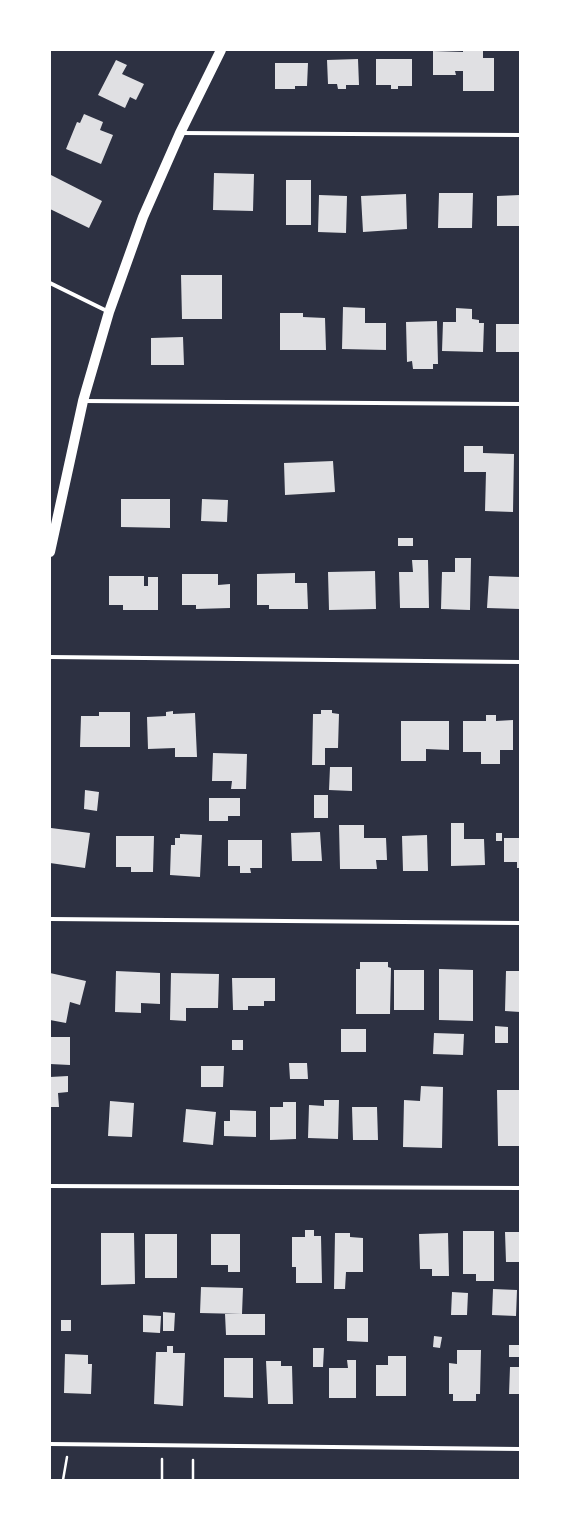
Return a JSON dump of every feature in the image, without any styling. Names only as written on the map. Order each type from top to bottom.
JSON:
[{"type":"main road","points":[[50,552],[83,401],[109,312],[144,217],[180,133],[221,50]]},
{"type":"street","points":[[180,133],[520,135]]},
{"type":"street","points":[[50,282],[109,312]]},
{"type":"street","points":[[83,401],[520,404]]},
{"type":"street","points":[[50,657],[520,662]]},
{"type":"street","points":[[50,919],[520,923]]},
{"type":"street","points":[[50,1186],[520,1188]]},
{"type":"street","points":[[50,1444],[520,1449]]},
{"type":"path","points":[[63,1480],[69,1444]]},
{"type":"path","points":[[162,1480],[163,1445]]},
{"type":"path","points":[[192,1445],[193,1480]]},
{"type":"building","points":[[463,50],[483,50],[483,58],[494,58],[494,91],[463,91],[463,71],[455,71],[456,75],[433,75],[433,51],[463,52]]},
{"type":"building","points":[[358,59],[359,85],[346,85],[346,89],[338,89],[337,84],[328,84],[327,60]]},
{"type":"building","points":[[376,59],[412,59],[412,86],[398,86],[398,89],[391,89],[391,85],[376,85]]},
{"type":"building","points":[[116,60],[127,65],[122,74],[144,84],[136,100],[130,97],[125,108],[98,95]]},
{"type":"building","points":[[275,63],[308,63],[307,86],[295,86],[295,89],[275,89]]},
{"type":"building","points":[[84,114],[103,122],[100,130],[113,135],[101,164],[66,149],[77,122],[80,123]]},
{"type":"building","points":[[214,173],[254,174],[253,211],[213,210]]},
{"type":"building","points":[[51,175],[102,201],[89,228],[50,209]]},
{"type":"building","points":[[286,180],[311,180],[311,225],[286,225]]},
{"type":"building","points":[[439,193],[473,193],[472,228],[438,228]]},
{"type":"building","points":[[406,194],[407,229],[363,232],[361,196]]},
{"type":"building","points":[[319,195],[347,196],[346,233],[318,232]]},
{"type":"building","points":[[520,195],[520,226],[497,226],[497,196]]},
{"type":"building","points":[[181,275],[222,275],[222,319],[182,319]]},
{"type":"building","points":[[343,307],[365,308],[365,323],[386,323],[386,350],[342,349]]},
{"type":"building","points":[[456,308],[472,309],[472,319],[479,320],[479,323],[484,323],[483,352],[442,351],[443,322],[456,322]]},
{"type":"building","points":[[280,313],[303,313],[303,317],[325,318],[326,350],[280,350]]},
{"type":"building","points":[[437,321],[438,364],[433,364],[433,369],[413,369],[412,361],[407,362],[406,322]]},
{"type":"building","points":[[496,324],[520,324],[520,352],[496,352]]},
{"type":"building","points":[[183,337],[184,365],[151,365],[151,338]]},
{"type":"building","points":[[464,446],[483,446],[483,453],[514,454],[513,512],[485,511],[486,472],[464,472]]},
{"type":"building","points":[[333,461],[335,492],[285,495],[284,463]]},
{"type":"building","points":[[121,499],[170,499],[170,528],[121,527]]},
{"type":"building","points":[[202,499],[228,500],[227,522],[201,521]]},
{"type":"building","points":[[398,538],[413,538],[413,546],[398,546]]},
{"type":"building","points":[[455,558],[471,558],[470,610],[441,609],[442,572],[455,572]]},
{"type":"building","points":[[412,560],[428,560],[429,608],[400,608],[399,572],[413,572]]},
{"type":"building","points":[[375,571],[376,609],[329,610],[328,572]]},
{"type":"building","points":[[295,573],[295,583],[307,583],[308,609],[269,609],[269,605],[257,605],[257,574]]},
{"type":"building","points":[[182,574],[218,574],[218,585],[230,584],[230,608],[196,609],[196,605],[182,605]]},
{"type":"building","points":[[109,576],[144,576],[144,586],[148,586],[148,577],[158,577],[158,610],[123,610],[123,605],[109,605]]},
{"type":"building","points":[[489,576],[520,577],[520,609],[487,608]]},
{"type":"building","points":[[321,710],[332,710],[332,713],[339,714],[338,748],[325,748],[325,765],[312,765],[313,714],[321,714]]},
{"type":"building","points":[[173,711],[173,714],[195,713],[197,757],[175,757],[175,748],[148,749],[147,717],[166,716],[166,712]]},
{"type":"building","points":[[99,712],[130,712],[130,747],[80,747],[81,716],[99,716]]},
{"type":"building","points":[[486,715],[496,715],[496,721],[513,720],[513,750],[500,750],[500,764],[481,764],[481,752],[463,752],[463,721],[486,721]]},
{"type":"building","points":[[401,721],[449,721],[449,750],[426,749],[426,761],[401,761]]},
{"type":"building","points":[[213,753],[247,754],[246,789],[231,789],[232,781],[212,781]]},
{"type":"building","points":[[330,767],[352,767],[352,791],[329,790]]},
{"type":"building","points":[[85,790],[99,792],[97,811],[84,809]]},
{"type":"building","points":[[314,795],[328,795],[328,818],[314,818]]},
{"type":"building","points":[[209,798],[240,798],[240,816],[228,816],[228,821],[209,821]]},
{"type":"building","points":[[451,823],[464,823],[464,839],[484,839],[485,865],[451,866]]},
{"type":"building","points":[[339,825],[364,825],[364,838],[386,838],[387,860],[376,860],[377,869],[340,869]]},
{"type":"building","points":[[51,828],[90,833],[85,868],[50,863]]},
{"type":"building","points":[[320,832],[322,861],[292,861],[291,833]]},
{"type":"building","points":[[496,833],[502,833],[502,841],[496,841]]},
{"type":"building","points":[[180,834],[202,835],[200,877],[170,875],[171,845],[175,845],[175,838],[180,838]]},
{"type":"building","points":[[427,835],[428,871],[403,871],[402,836]]},
{"type":"building","points":[[116,836],[154,836],[153,872],[131,872],[131,867],[116,867]]},
{"type":"building","points":[[504,838],[520,838],[520,868],[517,868],[517,862],[504,862]]},
{"type":"building","points":[[228,840],[262,840],[262,868],[250,868],[251,873],[240,873],[240,866],[228,866]]},
{"type":"building","points":[[360,962],[388,962],[388,967],[391,968],[390,1014],[356,1014],[356,969],[360,969]]},
{"type":"building","points":[[439,969],[473,970],[473,1021],[439,1020]]},
{"type":"building","points":[[394,970],[424,970],[424,1010],[394,1010]]},
{"type":"building","points":[[116,971],[160,973],[160,1004],[141,1003],[141,1013],[115,1012]]},
{"type":"building","points":[[506,971],[520,971],[520,1012],[505,1011]]},
{"type":"building","points":[[50,973],[86,981],[80,1005],[70,1002],[66,1023],[50,1020]]},
{"type":"building","points":[[171,973],[219,974],[218,1008],[186,1008],[186,1021],[170,1020]]},
{"type":"building","points":[[232,978],[275,978],[275,1001],[264,1001],[264,1006],[248,1006],[248,1010],[233,1010]]},
{"type":"building","points":[[495,1026],[508,1027],[508,1043],[495,1043]]},
{"type":"building","points":[[341,1029],[366,1029],[366,1052],[341,1052]]},
{"type":"building","points":[[434,1033],[464,1034],[463,1055],[433,1054]]},
{"type":"building","points":[[50,1037],[70,1037],[70,1065],[50,1064]]},
{"type":"building","points":[[232,1040],[243,1040],[243,1050],[232,1050]]},
{"type":"building","points":[[289,1063],[307,1063],[308,1079],[290,1079]]},
{"type":"building","points":[[201,1066],[224,1066],[223,1087],[201,1087]]},
{"type":"building","points":[[68,1076],[68,1092],[58,1093],[59,1107],[50,1107],[50,1077]]},
{"type":"building","points":[[421,1086],[443,1087],[442,1148],[403,1147],[404,1100],[420,1101]]},
{"type":"building","points":[[497,1090],[520,1090],[520,1146],[498,1146]]},
{"type":"building","points":[[324,1100],[339,1100],[338,1139],[308,1138],[309,1105],[324,1106]]},
{"type":"building","points":[[110,1101],[134,1103],[132,1137],[108,1136]]},
{"type":"building","points":[[283,1102],[296,1102],[296,1139],[270,1140],[270,1107],[283,1107]]},
{"type":"building","points":[[352,1107],[377,1107],[378,1140],[353,1140]]},
{"type":"building","points":[[186,1109],[216,1112],[213,1145],[183,1142]]},
{"type":"building","points":[[230,1110],[256,1111],[256,1137],[224,1136],[224,1121],[230,1121]]},
{"type":"building","points":[[305,1230],[314,1230],[314,1236],[321,1236],[322,1283],[296,1283],[296,1267],[292,1267],[292,1237],[305,1237]]},
{"type":"building","points":[[463,1231],[494,1231],[494,1281],[476,1281],[476,1274],[463,1274]]},
{"type":"building","points":[[505,1232],[520,1232],[520,1262],[506,1262]]},
{"type":"building","points":[[101,1233],[134,1233],[135,1284],[101,1285]]},
{"type":"building","points":[[335,1233],[350,1233],[350,1237],[363,1238],[363,1272],[346,1272],[345,1289],[334,1289]]},
{"type":"building","points":[[448,1233],[449,1276],[432,1276],[432,1269],[420,1269],[419,1234]]},
{"type":"building","points":[[145,1234],[177,1234],[177,1278],[145,1278]]},
{"type":"building","points":[[211,1234],[240,1234],[240,1272],[228,1272],[228,1265],[211,1265]]},
{"type":"building","points":[[201,1287],[243,1288],[242,1314],[200,1313]]},
{"type":"building","points":[[493,1289],[517,1290],[516,1316],[492,1315]]},
{"type":"building","points":[[452,1292],[468,1293],[467,1315],[451,1315]]},
{"type":"building","points":[[163,1312],[175,1313],[174,1331],[163,1331]]},
{"type":"building","points":[[225,1314],[265,1314],[265,1335],[226,1335]]},
{"type":"building","points":[[143,1315],[161,1316],[160,1333],[143,1332]]},
{"type":"building","points":[[347,1318],[368,1318],[368,1342],[347,1341]]},
{"type":"building","points":[[61,1320],[71,1320],[71,1331],[61,1331]]},
{"type":"building","points":[[434,1336],[442,1337],[440,1348],[433,1347]]},
{"type":"building","points":[[509,1345],[520,1345],[520,1357],[509,1357]]},
{"type":"building","points":[[167,1346],[173,1346],[173,1353],[185,1353],[183,1406],[154,1404],[156,1352],[167,1352]]},
{"type":"building","points":[[313,1348],[324,1348],[323,1367],[313,1367]]},
{"type":"building","points":[[457,1350],[481,1350],[480,1394],[476,1394],[476,1401],[453,1401],[453,1394],[449,1394],[449,1363],[457,1364]]},
{"type":"building","points":[[65,1354],[88,1355],[88,1364],[92,1364],[91,1394],[64,1393]]},
{"type":"building","points":[[388,1356],[406,1356],[406,1396],[376,1396],[376,1365],[388,1365]]},
{"type":"building","points":[[224,1358],[253,1358],[253,1398],[224,1397]]},
{"type":"building","points":[[347,1360],[356,1360],[356,1398],[329,1398],[329,1368],[348,1368]]},
{"type":"building","points":[[266,1361],[281,1361],[281,1366],[292,1366],[293,1404],[268,1404]]},
{"type":"building","points":[[510,1367],[520,1367],[520,1394],[509,1394]]}]
